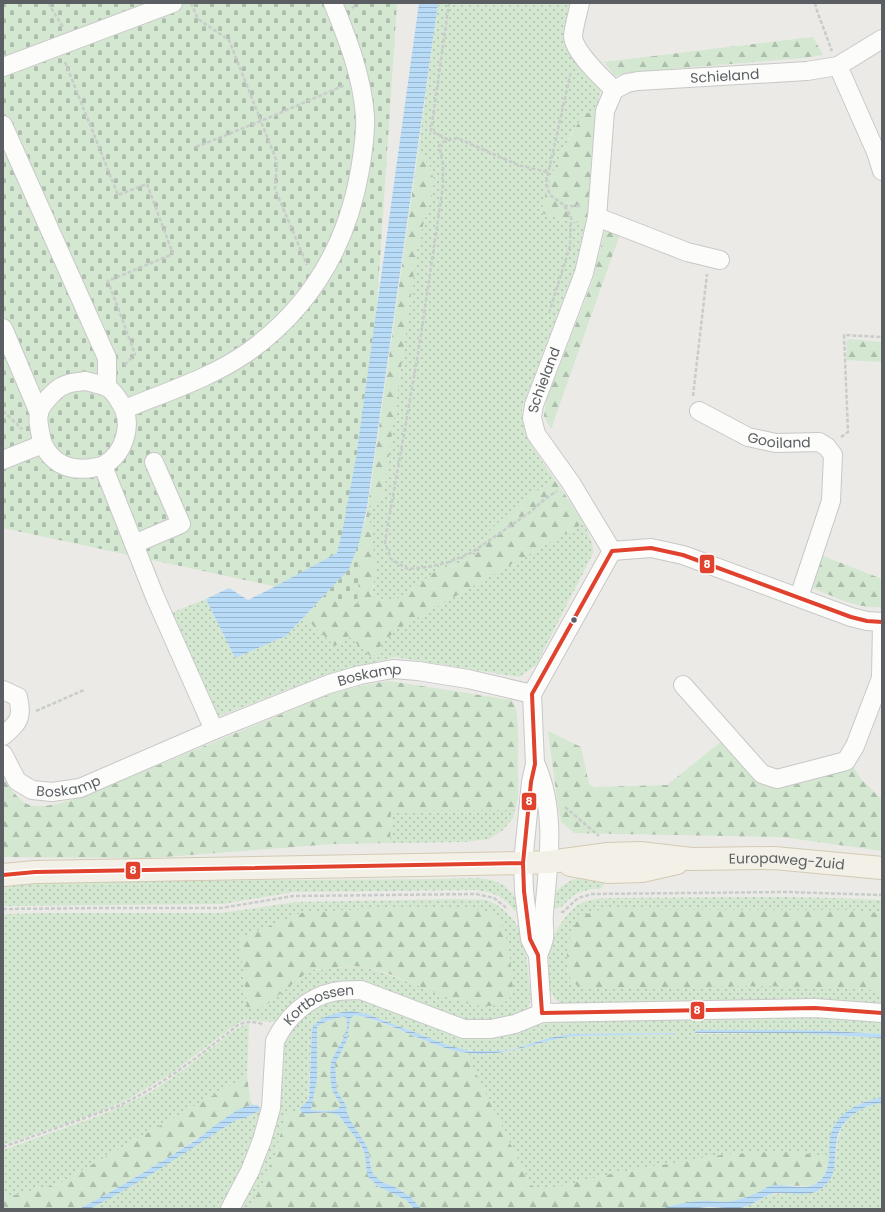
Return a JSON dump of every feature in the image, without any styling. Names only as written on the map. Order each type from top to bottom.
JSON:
[{"type":"main road","name":"Europaweg-Zuid","points":[[3,875],[35,872],[549,862],[608,863],[642,870],[691,859],[774,858],[882,868]]},
{"type":"main road","name":"Europaweg-Zuid","points":[[3,870],[35,872]]},
{"type":"street","points":[[3,68],[174,3]]},
{"type":"street","points":[[125,409],[204,377],[246,353],[268,337],[290,316],[316,285],[333,255],[347,222],[354,200],[364,140],[365,117],[360,79],[333,3]]},
{"type":"street","points":[[580,3],[573,37],[580,52],[614,90]]},
{"type":"street","name":"Schieland","points":[[612,551],[571,482],[536,434],[532,418],[534,405],[584,273],[597,217],[604,111],[614,90],[627,83],[638,81],[807,70],[838,66],[882,40]]},
{"type":"street","points":[[838,66],[876,152],[882,171]]},
{"type":"street","points":[[3,125],[107,358],[107,379],[125,409],[127,430],[123,445],[112,459],[103,466],[80,470],[65,466],[55,460],[48,453],[43,444],[38,420],[39,413],[52,393],[64,385],[107,379]]},
{"type":"street","points":[[597,217],[687,252],[715,259]]},
{"type":"street","points":[[3,328],[39,413]]},
{"type":"street","name":"Gooiland","points":[[699,410],[748,437],[776,443],[819,442],[828,446],[832,455],[832,500],[799,597]]},
{"type":"street","points":[[3,460],[43,444]]},
{"type":"street","points":[[134,544],[181,524],[154,462]]},
{"type":"street","points":[[103,466],[155,597],[214,730]]},
{"type":"street","points":[[535,915],[524,891],[522,863],[531,782],[535,764],[532,694],[612,551],[651,548],[683,555],[851,617],[867,621],[882,622],[881,678],[876,714],[846,761],[777,779],[762,774],[683,684]]},
{"type":"street","name":"Boskamp","points":[[3,754],[17,781],[32,790],[52,792],[80,788],[214,730],[330,684],[360,675],[393,669],[418,671],[468,679],[532,694]]},
{"type":"street","points":[[3,690],[18,697],[21,710],[20,716],[14,727],[3,736]]},
{"type":"street","points":[[535,764],[544,788],[549,822],[549,862],[530,939],[538,955],[542,1012]]},
{"type":"street","name":"Kortbossen","points":[[230,1209],[250,1171],[268,1121],[271,1108],[275,1041],[288,1020],[312,999],[332,992],[361,990],[464,1029],[492,1030],[516,1024],[542,1012],[815,1008],[882,1013]]},
{"type":"path","points":[[48,3],[65,44],[118,195],[147,184],[173,254],[108,281],[135,354],[127,363],[107,379]]},
{"type":"path","points":[[191,3],[198,19],[229,40],[277,162],[275,189],[316,285]]},
{"type":"path","points":[[449,3],[431,131],[449,140]]},
{"type":"path","points":[[815,3],[838,66]]},
{"type":"path","points":[[547,318],[570,246],[571,217],[564,206],[550,195],[546,183],[547,172],[572,69],[580,52]]},
{"type":"path","points":[[196,147],[360,79]]},
{"type":"path","points":[[547,172],[518,165],[457,138],[443,142],[439,146],[444,163],[443,186],[419,348],[385,542],[391,559],[408,569],[446,563],[471,553],[571,482]]},
{"type":"path","points":[[699,410],[692,395],[706,281],[715,259]]},
{"type":"path","points":[[828,446],[848,432],[844,335],[882,337]]},
{"type":"path","points":[[552,487],[555,492]]},
{"type":"path","points":[[20,716],[31,714],[84,690]]},
{"type":"path","points":[[544,788],[604,840],[608,848],[609,894]]},
{"type":"path","points":[[3,909],[221,908],[293,896],[476,894],[494,898],[515,915],[535,915],[563,912],[571,903],[584,896],[592,894],[785,892],[882,895]]},
{"type":"path","points":[[3,1147],[98,1114],[134,1099],[182,1068],[243,1022],[262,1024],[280,1032]]},
{"type":"green space","points":[[3,3],[397,3],[357,604],[3,528]]},
{"type":"green space","points":[[438,3],[570,3],[564,41],[572,54],[601,90],[596,111],[584,114],[570,136],[555,167],[541,213],[587,225],[584,245],[522,408],[528,438],[555,480],[527,497],[491,529],[480,551],[466,560],[445,569],[437,570],[416,587],[394,601],[371,597],[374,586],[367,507],[383,499],[417,250],[431,200],[434,180],[429,165],[418,152]]},
{"type":"green space","points":[[813,37],[823,55],[803,58],[632,72],[615,76],[604,62]]},
{"type":"green space","points":[[596,111],[587,225],[541,213],[552,174],[570,137],[584,114]]},
{"type":"green space","points":[[418,152],[429,165],[434,180],[431,200],[417,250],[383,499],[368,507],[376,569],[371,597],[394,601],[416,587],[437,570],[445,569],[466,560],[480,551],[491,529],[527,497],[555,480],[584,523],[396,630],[380,646],[377,662],[348,636],[335,646],[304,617],[349,569],[359,543],[367,513]]},
{"type":"green space","points":[[605,230],[620,234],[551,429],[544,416],[546,401],[592,282]]},
{"type":"green space","points":[[847,339],[882,342],[882,362],[846,360]]},
{"type":"green space","points":[[584,523],[591,541],[593,553],[536,665],[519,677],[395,657],[325,675],[217,717],[171,613],[206,599],[235,658],[286,636],[304,617],[335,646],[348,636],[380,646],[396,630]]},
{"type":"green space","points":[[821,555],[882,579],[882,607],[855,604],[813,588]]},
{"type":"green space","points":[[389,681],[512,700],[516,709],[518,725],[518,798],[515,810],[391,811],[390,843],[333,844],[150,858],[3,857],[3,779],[23,802],[33,806],[49,806],[73,800],[333,693]]},
{"type":"green space","points":[[548,731],[581,747],[589,784],[594,787],[667,785],[722,741],[766,785],[776,785],[852,765],[862,780],[882,800],[882,851],[782,837],[574,833],[561,822]]},
{"type":"green space","points":[[479,809],[515,810],[513,818],[503,830],[489,839],[464,842],[390,843],[391,811]]},
{"type":"green space","points":[[583,877],[604,877],[604,885],[600,889],[591,889],[575,894],[561,907],[550,910],[551,900],[556,891],[564,884]]},
{"type":"green space","points":[[468,878],[490,880],[500,883],[508,889],[515,898],[520,911],[515,911],[498,896],[488,892],[475,890],[293,892],[223,904],[3,906],[3,882]]},
{"type":"green space","points":[[785,897],[882,900],[882,913],[848,910],[568,947],[567,970],[572,981],[855,988],[882,991],[882,1006],[563,1005],[555,999],[549,989],[549,944],[570,912],[575,907],[586,901],[608,898]]},
{"type":"green space","points":[[461,899],[486,900],[492,902],[514,920],[524,937],[531,999],[528,1009],[517,1017],[479,1022],[460,1020],[368,985],[280,1021],[270,1022],[249,1020],[239,1022],[169,1075],[128,1099],[104,1110],[3,1145],[3,914],[221,913],[297,902]],"holes":[[[380,909],[484,910],[512,971],[512,995],[508,1000],[502,1003],[479,1005],[454,999],[365,967],[347,967],[317,970],[311,969],[247,1009],[240,938],[304,912]]]},
{"type":"green space","points":[[380,909],[475,909],[493,914],[501,923],[506,938],[513,981],[511,997],[501,1004],[487,1006],[471,1004],[453,999],[380,971],[365,967],[352,966],[311,969],[265,1006],[247,1009],[240,938],[304,912]]},
{"type":"green space","points":[[604,909],[848,910],[882,913],[882,991],[855,988],[761,986],[586,989],[572,981],[567,968],[571,932],[578,920],[587,914]]},
{"type":"green space","points":[[336,998],[362,998],[488,1037],[501,1036],[564,1018],[790,1015],[882,1020],[882,1034],[797,1030],[696,1031],[696,1034],[797,1033],[882,1038],[882,1097],[858,1104],[830,1138],[830,1157],[789,1151],[727,1154],[615,1173],[545,1190],[537,1189],[530,1184],[466,1053],[494,1054],[507,1052],[573,1036],[676,1033],[571,1034],[549,1038],[511,1050],[483,1052],[450,1046],[367,1014],[351,1011],[340,1013],[312,1029],[308,1101],[302,1106],[300,1112],[302,1113],[286,1113],[276,1152],[262,1185],[249,1209],[237,1209],[286,1034],[312,1008]]},
{"type":"green space","points":[[355,1015],[383,1023],[438,1046],[466,1053],[530,1184],[537,1189],[545,1190],[615,1173],[727,1154],[789,1151],[830,1157],[828,1170],[816,1184],[807,1186],[775,1185],[750,1196],[731,1202],[700,1201],[661,1209],[421,1209],[411,1197],[395,1187],[382,1182],[373,1174],[370,1157],[363,1140],[350,1120],[346,1105],[337,1091],[336,1059],[347,1040],[350,1019]]},
{"type":"green space","points":[[345,1016],[347,1027],[343,1039],[331,1062],[334,1091],[341,1105],[336,1110],[332,1111],[311,1110],[317,1079],[317,1027],[327,1021]]},
{"type":"green space","points":[[249,1024],[247,1076],[58,1184],[3,1198],[3,1150],[101,1115],[135,1100],[154,1090],[186,1068],[236,1029]]},
{"type":"green space","points":[[247,1076],[250,1099],[253,1105],[242,1109],[164,1160],[114,1190],[79,1209],[3,1209],[3,1198],[58,1184]]},
{"type":"green space","points":[[877,1103],[882,1103],[882,1209],[690,1209],[735,1208],[755,1203],[775,1194],[809,1194],[820,1190],[828,1182],[833,1173],[840,1131],[855,1113],[863,1108]]},
{"type":"green space","points":[[261,1110],[265,1114],[224,1209],[90,1209],[114,1196],[236,1120],[245,1118]]},
{"type":"green space","points":[[286,1113],[332,1113],[336,1115],[351,1130],[362,1147],[368,1171],[373,1182],[380,1188],[405,1200],[414,1209],[249,1209],[262,1185],[276,1152]]},
{"type":"water","points":[[419,3],[438,3],[367,507],[359,543],[349,569],[286,636],[235,658],[206,599],[229,588],[248,600],[337,553],[356,458]]},
{"type":"water","points":[[352,1011],[367,1014],[450,1046],[470,1051],[511,1050],[549,1038],[571,1034],[676,1033],[573,1036],[559,1038],[509,1051],[482,1054],[468,1053],[439,1046],[383,1023],[355,1015],[350,1019],[347,1040],[335,1064],[337,1091],[346,1105],[350,1120],[368,1149],[373,1174],[382,1182],[395,1187],[411,1197],[421,1209],[414,1209],[406,1200],[379,1187],[369,1178],[365,1154],[361,1145],[340,1117],[332,1113],[306,1114],[302,1113],[300,1110],[309,1098],[312,1029],[324,1018]],"holes":[[[345,1016],[347,1022],[345,1034],[331,1063],[332,1087],[334,1094],[341,1105],[339,1108],[332,1111],[311,1110],[317,1079],[317,1027],[327,1021]]]},
{"type":"water","points":[[696,1031],[830,1031],[882,1034],[882,1038],[797,1033],[695,1033]]},
{"type":"water","points":[[882,1097],[882,1103],[860,1110],[843,1125],[837,1139],[835,1166],[831,1178],[821,1189],[816,1192],[805,1194],[771,1194],[740,1208],[709,1207],[691,1209],[661,1209],[692,1202],[733,1201],[752,1195],[773,1185],[808,1187],[817,1183],[826,1173],[828,1168],[830,1138],[837,1121],[857,1105]]},
{"type":"water","points":[[250,1105],[258,1105],[261,1110],[245,1118],[236,1120],[152,1174],[114,1196],[90,1209],[79,1209],[153,1167],[196,1140],[230,1115]]},
{"type":"transit line","name":"8","points":[[882,622],[867,621],[851,617],[683,555],[651,548],[612,551],[532,694],[535,764],[531,782],[523,863],[524,891],[530,939],[538,955],[542,1013],[815,1008],[882,1013]]},
{"type":"transit line","name":"8","points":[[3,875],[35,872],[523,863]]}]
